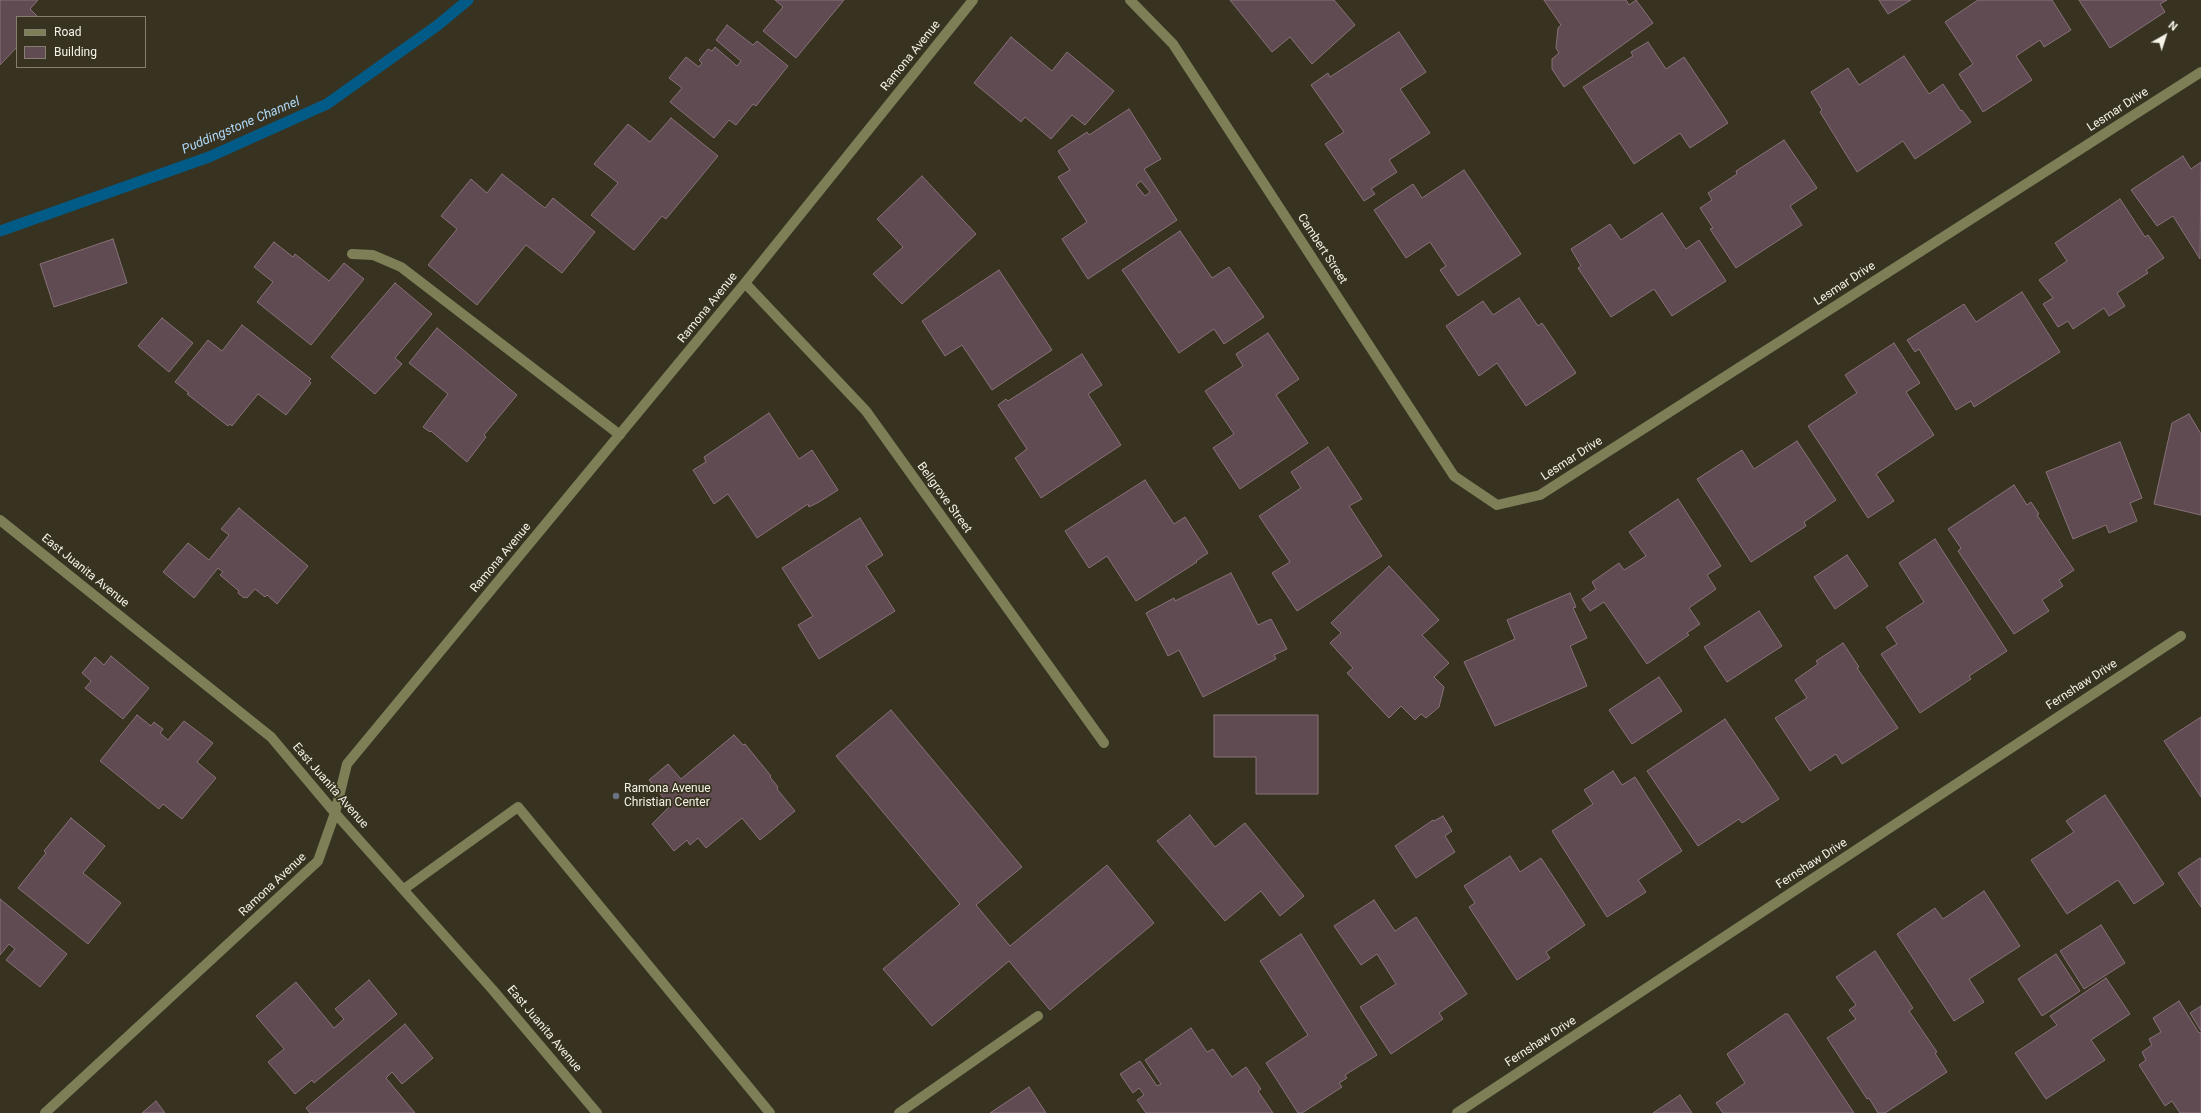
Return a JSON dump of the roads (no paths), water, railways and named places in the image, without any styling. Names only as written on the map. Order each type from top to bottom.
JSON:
[{"type":"street","name":"Ramona Avenue","points":[[45,1113],[318,861],[335,813],[347,764],[745,283],[973,0]]},
{"type":"street","name":"Cambert Street","points":[[1130,0],[1173,44],[1454,476],[1497,505]]},
{"type":"street","name":"Lesmar Drive","points":[[1497,505],[1540,495],[2201,72]]},
{"type":"street","points":[[352,254],[377,256],[401,267],[620,435]]},
{"type":"street","name":"Bellgrove Street","points":[[745,283],[866,411],[1104,743]]},
{"type":"street","name":"East Juanita Avenue","points":[[0,520],[271,737],[335,813],[492,988],[597,1113]]},
{"type":"street","name":"Fernshaw Drive","points":[[1457,1113],[2181,636]]},
{"type":"street","points":[[404,889],[518,807],[770,1113]]},
{"type":"street","points":[[899,1113],[1038,1016]]},
{"type":"waterway","name":"Puddingstone Channel","points":[[0,231],[209,157],[327,104],[438,25],[468,0]]},
{"type":"place","name":"Ramona Avenue Christian Center","points":[[616,796]]}]
